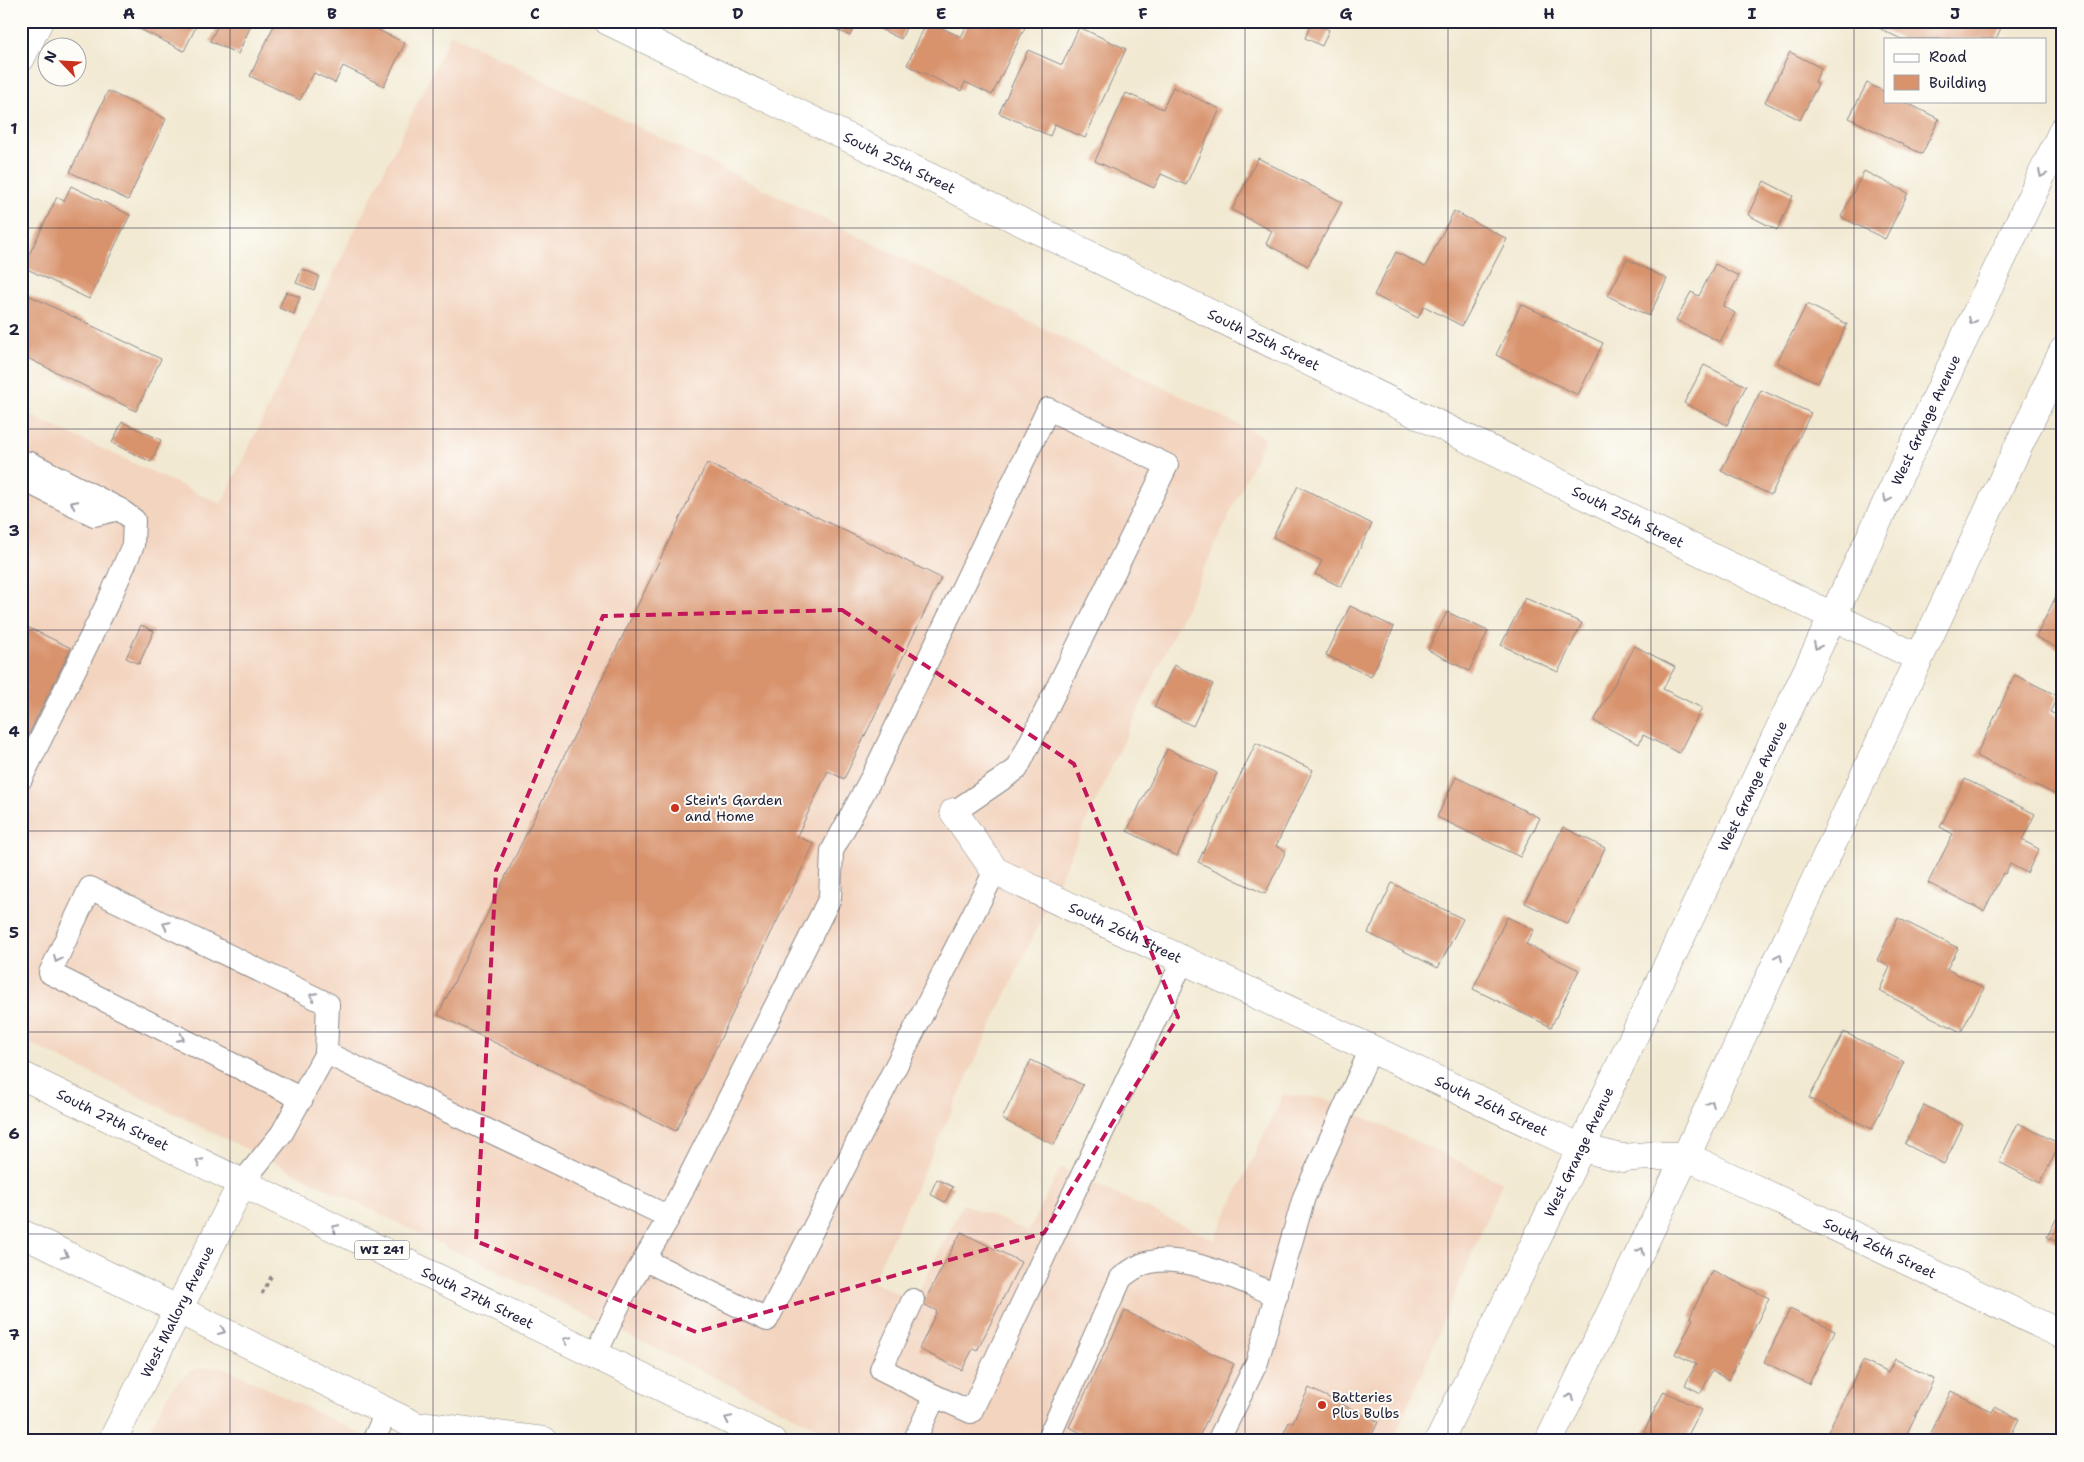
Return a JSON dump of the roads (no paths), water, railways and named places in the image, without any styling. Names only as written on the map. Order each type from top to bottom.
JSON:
[{"type":"street","points":[[21,58],[39,21]]},
{"type":"street","name":"South 25th Street","points":[[608,21],[1919,658]]},
{"type":"street","name":"West Grange Avenue","points":[[1439,1441],[1581,1148],[2063,130]]},
{"type":"street","points":[[1549,1441],[1686,1156],[2063,351]]},
{"type":"street","name":"South 26th Street","points":[[954,812],[995,871],[1371,1049],[1581,1148],[1622,1158],[1686,1156],[2063,1335]]},
{"type":"street","name":"South 27th Street","points":[[21,1075],[772,1441]]},
{"type":"street","name":"West Mallory Avenue","points":[[112,1441],[242,1183]]},
{"type":"street","points":[[21,1233],[447,1441]]},
{"type":"street","points":[[414,1424],[544,1441]]},
{"type":"lane","points":[[596,1354],[622,1298],[669,1217],[830,898],[832,851],[873,775],[1048,409],[1167,465],[1017,769],[954,812]]},
{"type":"lane","points":[[21,462],[30,463],[119,509],[134,520],[133,545],[109,600],[21,779]]},
{"type":"lane","points":[[21,482],[28,482],[94,515],[119,509]]},
{"type":"lane","points":[[645,1260],[767,1320],[995,871]]},
{"type":"lane","points":[[242,1183],[282,1133],[302,1099],[326,1053],[328,1004],[90,888],[50,973],[302,1099]]},
{"type":"lane","points":[[913,1300],[881,1369],[972,1412],[1183,960]]},
{"type":"lane","points":[[1218,1441],[1257,1362],[1304,1197],[1371,1049]]},
{"type":"lane","points":[[326,1053],[669,1217]]},
{"type":"lane","points":[[1047,1441],[1121,1278],[1138,1266],[1160,1260],[1189,1262],[1277,1295]]},
{"type":"lane","points":[[914,1441],[936,1396]]},
{"type":"lane","points":[[373,1441],[387,1411]]},
{"type":"place","name":"Stein's Garden and Home","points":[[675,808]]},
{"type":"place","name":"Batteries Plus Bulbs","points":[[1322,1405]]}]
